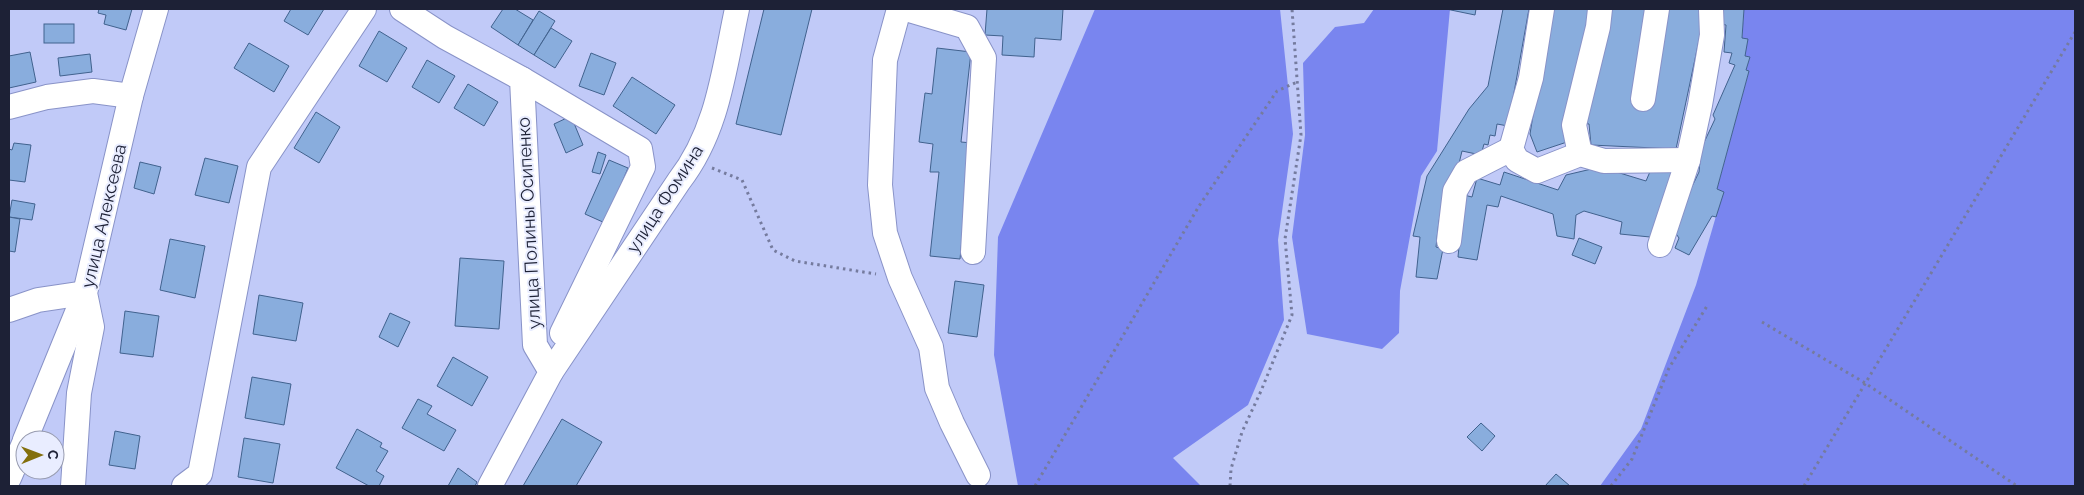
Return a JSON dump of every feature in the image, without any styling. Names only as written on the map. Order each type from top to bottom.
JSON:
[{"type":"street","name":"улица Алексеева","points":[[73,486],[79,393],[92,327],[85,293],[131,96],[156,9]]},
{"type":"street","points":[[199,482],[259,168],[364,9]]},
{"type":"street","points":[[402,9],[445,37],[522,79],[640,149],[643,167],[562,332],[564,351]]},
{"type":"street","name":"улица Фомина","points":[[551,372],[695,161],[714,117],[737,9]]},
{"type":"street","points":[[899,9],[885,60],[880,185],[885,233],[900,278],[931,347],[938,388],[952,423],[978,475]]},
{"type":"street","points":[[906,9],[967,27],[984,58],[973,252]]},
{"type":"street","points":[[1542,9],[1530,78],[1511,148],[1517,160],[1537,171],[1580,154],[1604,161],[1688,160]]},
{"type":"street","points":[[1580,154],[1574,125],[1598,27],[1600,9]]},
{"type":"street","points":[[1643,99],[1657,9]]},
{"type":"street","points":[[1660,245],[1688,160],[1700,105],[1712,35],[1711,9]]},
{"type":"street","name":"улица Полины Осипенко","points":[[522,79],[535,345],[551,372]]},
{"type":"street","points":[[9,107],[47,97],[93,92],[131,96]]},
{"type":"street","points":[[1449,241],[1455,191],[1466,172],[1511,148]]},
{"type":"street","points":[[9,310],[38,300],[85,293]]},
{"type":"street","points":[[29,430],[85,293]]},
{"type":"street","points":[[490,486],[551,372]]},
{"type":"street","points":[[9,478],[15,464]]},
{"type":"path","points":[[1230,486],[1231,470],[1242,432],[1261,392],[1292,315],[1285,239],[1301,135],[1292,9]]},
{"type":"path","points":[[1804,486],[2075,32]]},
{"type":"path","points":[[1034,486],[1199,206],[1277,91],[1297,82]]},
{"type":"path","points":[[695,161],[742,180],[774,250],[795,261],[900,278]]},
{"type":"path","points":[[1611,486],[1632,459],[1669,368],[1707,306]]},
{"type":"path","points":[[1762,322],[1865,383],[2016,486]]},
{"type":"shaded area","points":[[1095,9],[1280,9],[1293,134],[1278,240],[1284,320],[1248,405],[1173,458],[1201,486],[1018,486],[994,355],[998,237]]},
{"type":"shaded area","points":[[1374,9],[1450,9],[1437,151],[1421,176],[1400,291],[1399,333],[1382,349],[1307,334],[1292,237],[1305,135],[1303,63],[1335,27],[1364,23]]},
{"type":"shaded area","points":[[1744,9],[2075,9],[2075,486],[1600,486],[1641,429],[1696,285],[1723,192],[1717,189],[1749,71],[1746,70],[1750,57],[1745,56],[1742,38]]},
{"type":"building","points":[[99,9],[132,9],[126,30],[104,24],[106,15],[98,13]]},
{"type":"building","points":[[291,9],[324,9],[308,35],[284,21]]},
{"type":"building","points":[[503,9],[515,9],[533,20],[518,45],[491,27]]},
{"type":"building","points":[[764,9],[812,9],[781,135],[736,124]]},
{"type":"building","points":[[987,9],[1063,9],[1061,40],[1035,38],[1034,57],[1002,55],[1003,36],[985,35]]},
{"type":"building","points":[[1446,9],[1476,9],[1475,15]]},
{"type":"building","points":[[1503,9],[1529,9],[1508,126],[1497,124],[1495,136],[1490,135],[1488,145],[1484,144],[1481,155],[1462,151],[1457,172],[1452,172],[1439,221],[1436,247],[1443,249],[1437,279],[1416,277],[1420,237],[1413,236],[1427,176],[1469,109],[1488,86]]},
{"type":"building","points":[[1550,9],[1590,9],[1570,141],[1537,152],[1530,134]]},
{"type":"building","points":[[1607,9],[1646,9],[1633,106],[1646,108],[1665,9],[1700,9],[1702,26],[1676,149],[1591,145],[1589,124],[1582,123]]},
{"type":"building","points":[[1722,9],[1744,9],[1742,38],[1748,39],[1745,56],[1750,57],[1746,70],[1749,71],[1717,189],[1724,192],[1716,217],[1712,216],[1689,255],[1675,248],[1679,238],[1672,228],[1699,172],[1701,149],[1715,119],[1713,115],[1735,65],[1729,63],[1732,53],[1724,52],[1726,25],[1720,24]]},
{"type":"building","points":[[539,11],[555,21],[534,55],[518,45]]},
{"type":"building","points":[[44,24],[74,24],[74,43],[44,43]]},
{"type":"building","points":[[551,28],[572,41],[555,68],[534,55]]},
{"type":"building","points":[[379,31],[407,48],[387,82],[359,66]]},
{"type":"building","points":[[249,43],[289,66],[274,92],[234,68]]},
{"type":"building","points":[[937,48],[971,52],[961,142],[972,143],[960,259],[930,256],[939,172],[930,172],[933,144],[919,142],[925,93],[932,94]]},
{"type":"building","points":[[30,52],[36,82],[9,88],[9,56]]},
{"type":"building","points":[[591,53],[616,63],[604,95],[579,86]]},
{"type":"building","points":[[90,54],[92,72],[60,76],[58,58]]},
{"type":"building","points":[[427,60],[455,76],[439,103],[412,87]]},
{"type":"building","points":[[632,77],[675,105],[656,134],[613,106]]},
{"type":"building","points":[[468,84],[498,102],[484,126],[454,108]]},
{"type":"building","points":[[316,112],[340,127],[319,163],[294,148]]},
{"type":"building","points":[[571,116],[583,145],[566,153],[554,124]]},
{"type":"building","points":[[14,143],[31,145],[25,182],[9,180],[9,149],[12,150]]},
{"type":"building","points":[[598,152],[606,155],[600,174],[592,172]]},
{"type":"building","points":[[205,158],[238,166],[229,203],[195,195]]},
{"type":"building","points":[[609,160],[628,168],[605,223],[585,214]]},
{"type":"building","points":[[140,162],[161,167],[154,194],[134,188]]},
{"type":"building","points":[[1600,167],[1646,181],[1652,167],[1671,172],[1665,201],[1650,237],[1620,234],[1622,222],[1584,211],[1576,215],[1574,239],[1557,236],[1553,214],[1501,196],[1498,207],[1487,205],[1477,260],[1458,257],[1464,195],[1472,197],[1477,178],[1500,185],[1504,172],[1558,190],[1566,175]]},
{"type":"building","points":[[12,200],[35,204],[32,220],[9,217]]},
{"type":"building","points":[[9,217],[20,219],[15,252],[9,251]]},
{"type":"building","points":[[1579,238],[1602,247],[1595,264],[1572,255]]},
{"type":"building","points":[[170,239],[205,246],[195,298],[160,290]]},
{"type":"building","points":[[460,258],[504,261],[499,329],[455,326]]},
{"type":"building","points":[[955,281],[984,285],[977,337],[948,333]]},
{"type":"building","points":[[259,295],[303,303],[296,341],[253,334]]},
{"type":"building","points":[[125,311],[159,316],[153,357],[120,353]]},
{"type":"building","points":[[390,313],[410,322],[398,347],[379,337]]},
{"type":"building","points":[[453,357],[488,377],[472,406],[437,386]]},
{"type":"building","points":[[252,377],[291,384],[284,425],[245,418]]},
{"type":"building","points":[[418,399],[432,406],[427,414],[456,430],[444,451],[402,428]]},
{"type":"building","points":[[562,419],[602,442],[576,486],[523,486]]},
{"type":"building","points":[[1481,423],[1495,436],[1482,451],[1467,437]]},
{"type":"building","points":[[357,429],[382,443],[380,447],[388,451],[376,471],[384,476],[379,486],[369,486],[336,468]]},
{"type":"building","points":[[115,431],[140,436],[135,469],[109,465]]},
{"type":"building","points":[[244,438],[280,444],[273,483],[238,477]]},
{"type":"building","points":[[458,468],[477,482],[475,486],[448,486]]},
{"type":"building","points":[[1556,474],[1570,486],[1545,486]]}]
